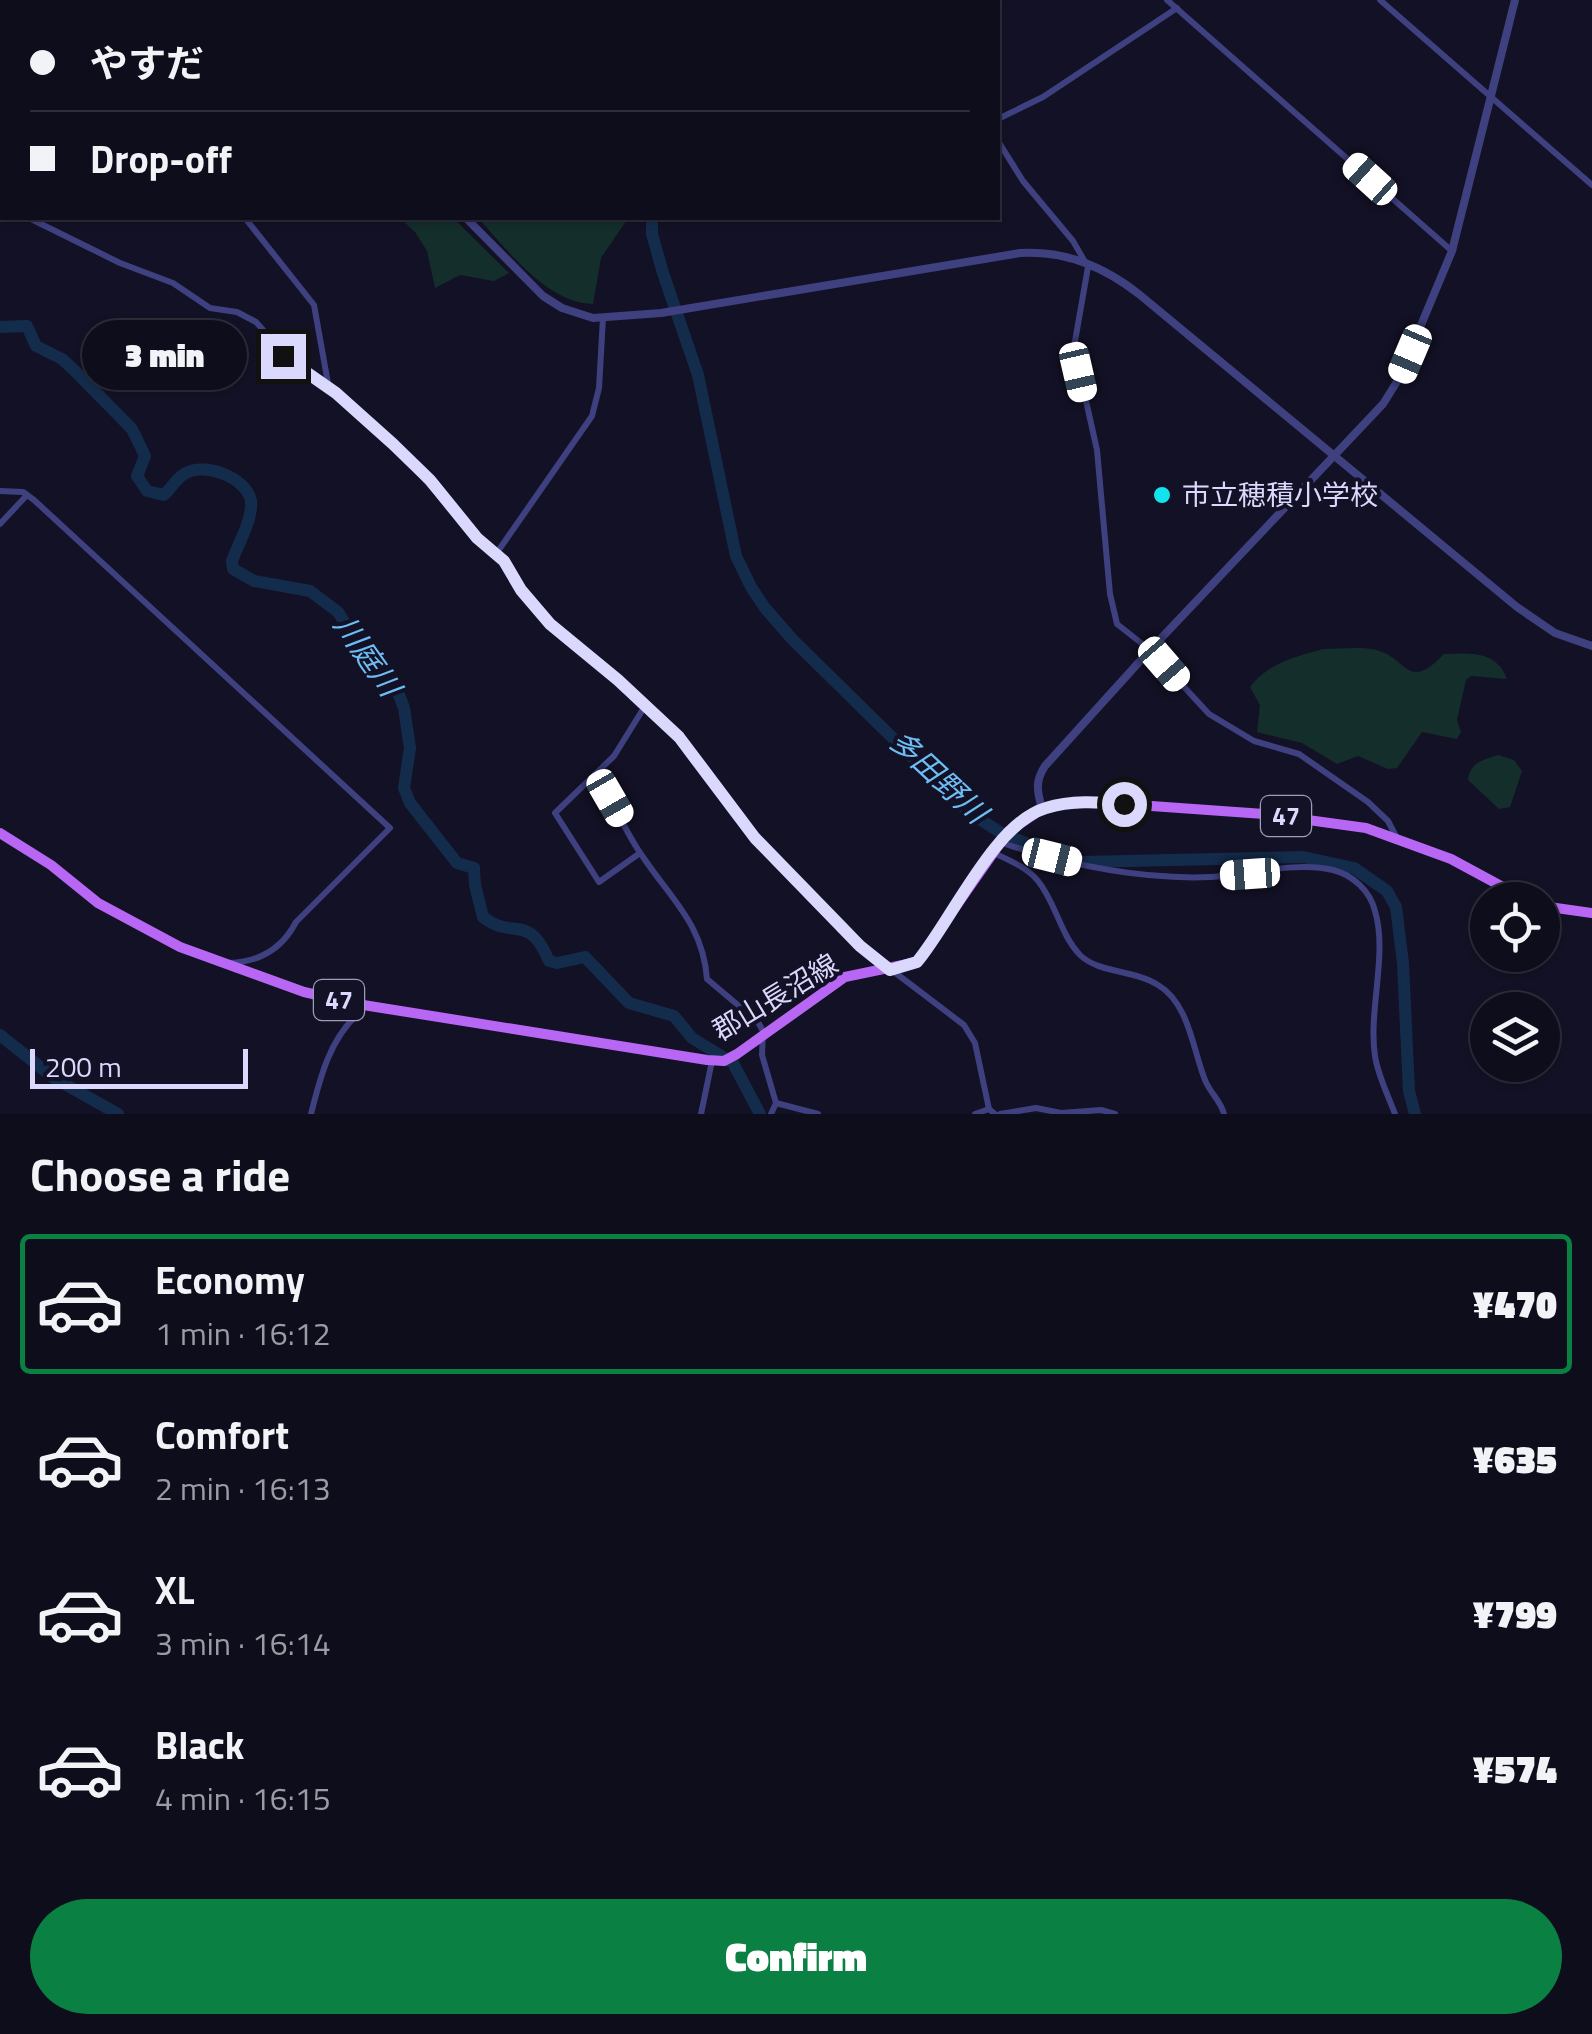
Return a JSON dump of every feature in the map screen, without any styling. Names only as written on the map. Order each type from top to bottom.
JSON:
[{"type":"main road","name":"郡山長沼線","points":[[0,833],[51,865],[120,917],[180,946],[304,992],[358,1004],[724,1061],[845,977],[917,962],[1000,842],[1042,808],[1095,802],[1324,820],[1397,838],[1451,859],[1494,882]]},
{"type":"main road","points":[[1560,909],[1592,913]]},
{"type":"street","points":[[1168,0],[1452,251]]},
{"type":"street","points":[[1380,0],[1592,185]]},
{"type":"street","points":[[1042,808],[1036,790],[1039,775],[1150,650],[1383,404],[1398,380],[1452,251],[1515,0]]},
{"type":"street","points":[[1000,118],[1042,97],[1177,8]]},
{"type":"street","points":[[1000,144],[1023,181],[1074,241],[1089,272],[1074,347],[1097,450],[1110,594],[1117,624],[1150,650],[1209,714],[1254,741],[1299,754],[1368,802],[1388,822],[1397,838]]},
{"type":"street","points":[[33,220],[120,263],[174,284],[210,308],[249,317],[264,329],[283,356],[329,388],[393,444],[496,554],[550,624],[690,750],[755,838],[860,946],[956,1018],[977,1049],[995,1112]]},
{"type":"street","points":[[247,220],[314,305],[329,388]]},
{"type":"street","points":[[468,220],[543,296],[575,314],[603,318],[661,313],[1020,253],[1055,254],[1086,263],[1126,284],[1530,618],[1554,633],[1592,646]]},
{"type":"street","points":[[496,554],[592,416],[599,388],[603,318]]},
{"type":"street","points":[[0,491],[17,490],[27,495],[390,828],[269,954],[228,963]]},
{"type":"street","points":[[0,524],[27,495]]},
{"type":"street","points":[[640,853],[600,882],[554,813],[614,756],[645,706]]},
{"type":"street","points":[[597,774],[640,853],[699,936],[707,979],[755,1017],[762,1037],[773,1109],[818,1114]]},
{"type":"street","points":[[1000,842],[1076,863],[1206,878],[1312,867],[1336,871],[1366,889],[1378,924],[1374,1052],[1396,1114]]},
{"type":"street","points":[[992,852],[1022,866],[1038,880],[1078,954],[1092,965],[1128,971],[1160,985],[1173,998],[1206,1083],[1224,1114]]},
{"type":"street","points":[[310,1114],[336,1040],[342,1028],[359,1013],[358,1004]]},
{"type":"street","points":[[701,1114],[714,1059]]},
{"type":"street","points":[[976,1114],[1036,1108],[1061,1113],[1100,1110],[1115,1114]]},
{"type":"green space","points":[[402,220],[455,220],[509,273],[494,281],[460,275],[435,288],[427,251]]},
{"type":"green space","points":[[480,220],[627,220],[601,258],[593,304],[559,294],[515,259]]},
{"type":"green space","points":[[1323,649],[1383,652],[1414,672],[1431,666],[1444,654],[1481,655],[1496,663],[1507,679],[1471,676],[1466,680],[1457,739],[1422,732],[1397,768],[1388,769],[1358,756],[1337,764],[1302,743],[1257,732],[1260,705],[1250,687],[1274,667]]},
{"type":"green space","points":[[1498,755],[1514,760],[1522,771],[1510,807],[1499,809],[1468,780],[1474,765]]},
{"type":"waterway","name":"多田野川","points":[[652,220],[663,273],[698,375],[736,556],[765,608],[967,811],[1006,836],[1082,862],[1303,857],[1354,868],[1387,891],[1396,907],[1403,963],[1409,1091],[1415,1114]]},
{"type":"waterway","name":"川庭川","points":[[0,327],[27,326],[36,346],[62,359],[132,429],[145,456],[137,476],[147,491],[164,495],[183,475],[204,469],[224,474],[242,485],[251,508],[232,561],[233,569],[254,581],[310,591],[338,612],[399,695],[410,748],[404,788],[410,803],[457,863],[474,868],[483,917],[503,927],[527,931],[549,961],[585,957],[629,1003],[674,1016],[692,1038],[733,1063],[760,1114]]},
{"type":"waterway","points":[[0,1035],[54,1078],[118,1114]]},
{"type":"place","name":"市立穂積小学校","points":[[1162,495]]},
{"type":"route","points":[[283,356],[352,406],[430,480],[477,538],[504,561],[533,606],[679,737],[755,838],[860,946],[890,970],[917,962],[1000,842],[1030,816],[1042,808],[1064,804],[1124,804]]}]
